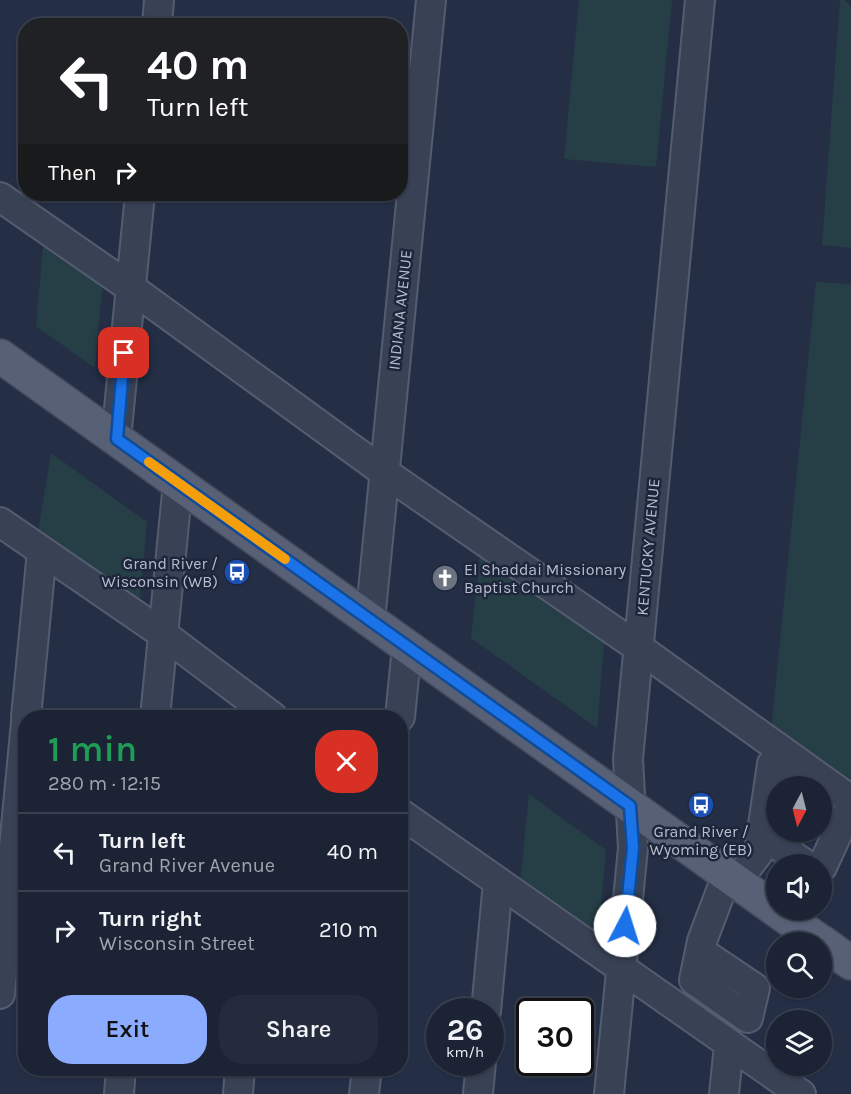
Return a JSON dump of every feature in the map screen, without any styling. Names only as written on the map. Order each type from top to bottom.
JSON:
[{"type":"main road","points":[[0,356],[731,878],[766,899]]},
{"type":"main road","points":[[798,920],[811,932]]},
{"type":"main road","points":[[832,949],[851,963]]},
{"type":"street","points":[[158,18],[159,0]]},
{"type":"street","name":"INDIANA AVENUE","points":[[370,621],[431,0]]},
{"type":"street","name":"KENTUCKY AVENUE","points":[[609,1094],[633,848],[628,759],[700,0]]},
{"type":"street","points":[[0,197],[131,288],[384,472],[639,648],[849,812]]},
{"type":"street","points":[[117,439],[139,201]]},
{"type":"street","points":[[156,710],[178,483]]},
{"type":"street","points":[[0,522],[163,634],[264,710]]},
{"type":"street","points":[[27,710],[42,551]]},
{"type":"street","points":[[401,710],[407,647]]},
{"type":"street","points":[[770,776],[772,764],[788,776]]},
{"type":"street","points":[[700,951],[710,917],[731,878],[759,852],[766,802]]},
{"type":"street","points":[[832,805],[849,812]]},
{"type":"street","points":[[0,994],[18,806]]},
{"type":"street","points":[[828,854],[849,812]]},
{"type":"street","points":[[408,819],[801,1094]]},
{"type":"street","points":[[761,834],[790,854]]},
{"type":"street","points":[[487,998],[498,882]]},
{"type":"street","points":[[724,1094],[729,1045]]},
{"type":"street","points":[[119,1094],[120,1076]]},
{"type":"street","points":[[238,1094],[239,1076]]},
{"type":"street","points":[[364,1094],[366,1076]]},
{"type":"street","points":[[478,1094],[480,1076]]},
{"type":"shaded area","points":[[579,0],[672,0],[656,167],[564,159]]},
{"type":"shaded area","points":[[840,0],[844,0],[851,7],[851,248],[822,245]]},
{"type":"shaded area","points":[[44,237],[103,277],[95,368],[36,326]]},
{"type":"shaded area","points":[[816,282],[851,284],[851,791],[771,732]]},
{"type":"shaded area","points":[[51,453],[147,522],[139,610],[37,539]]},
{"type":"shaded area","points":[[481,549],[605,633],[597,728],[471,638]]},
{"type":"shaded area","points":[[529,794],[606,850],[598,940],[520,885]]},
{"type":"slow traffic","points":[[149,462],[285,559]]},
{"type":"place","name":"Grand River / Wisconsin (WB)","points":[[237,572]]},
{"type":"place","name":"El Shaddai Missionary Baptist Church","points":[[445,578]]},
{"type":"place","name":"Grand River / Wyoming (EB)","points":[[701,805]]},
{"type":"route","points":[[124,353],[117,439],[630,806],[633,848],[625,926]]}]
